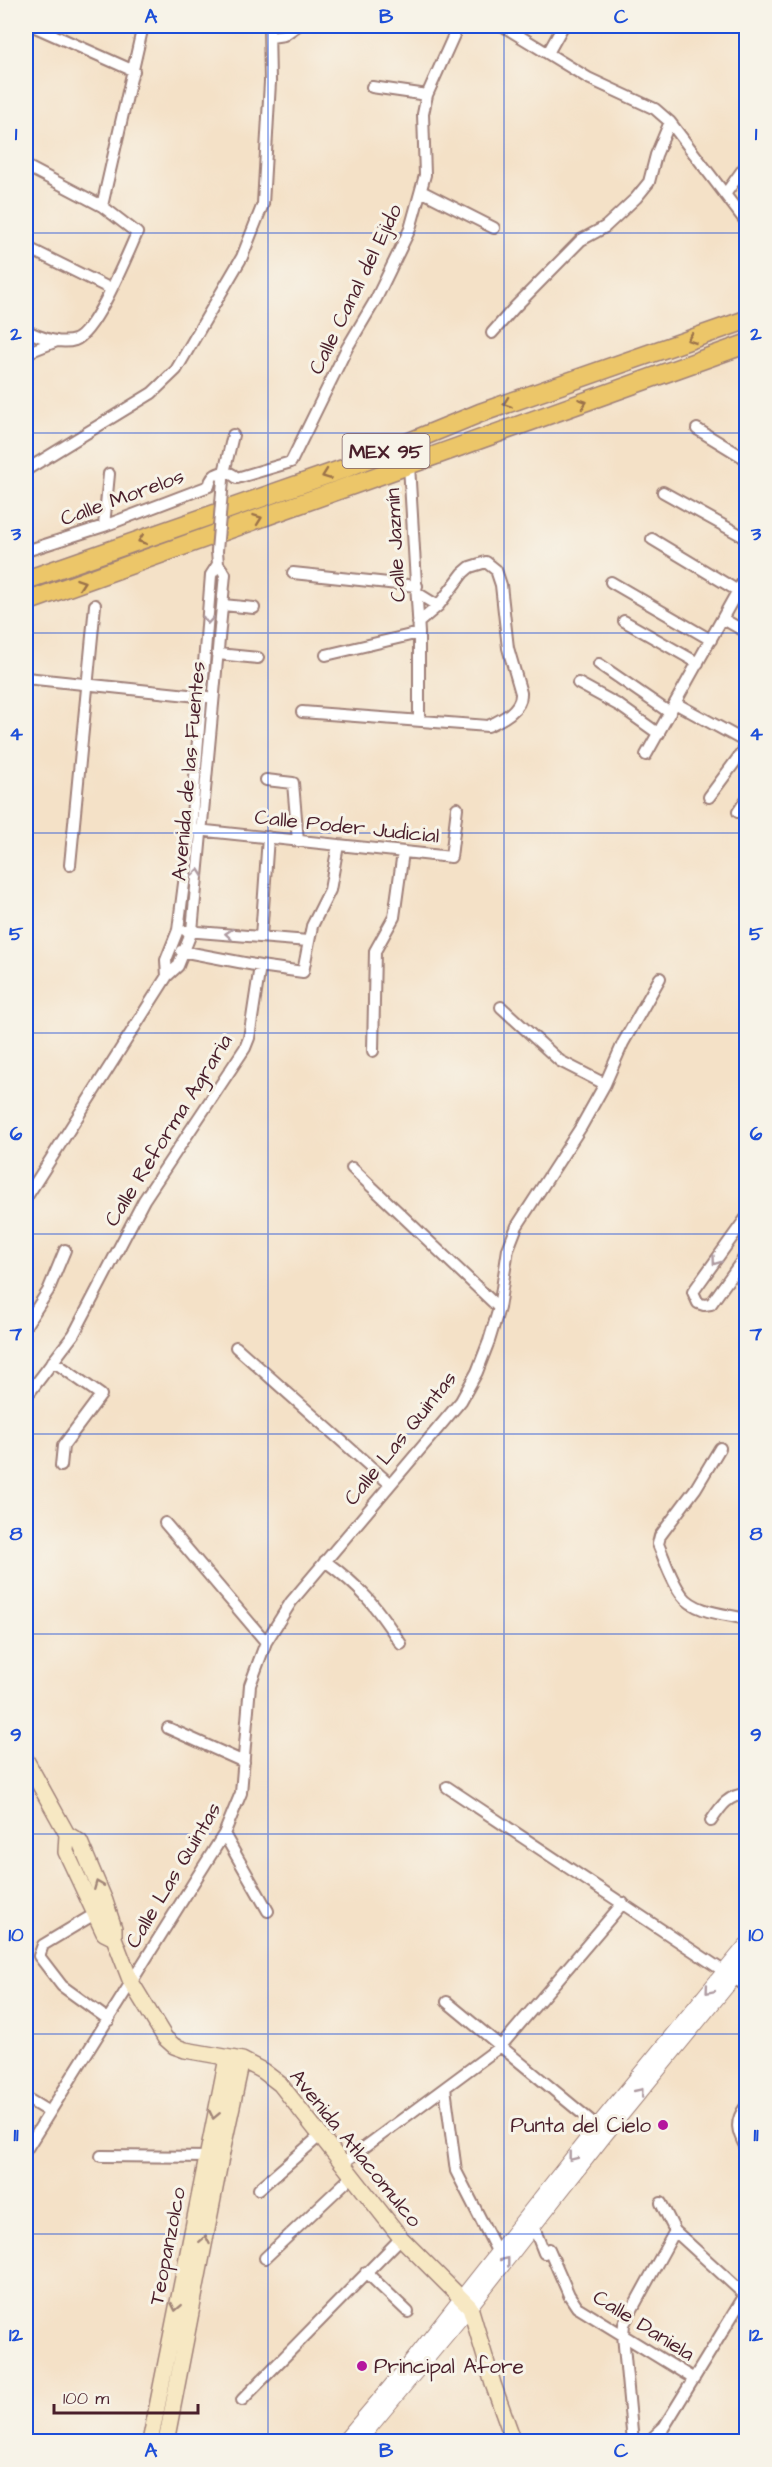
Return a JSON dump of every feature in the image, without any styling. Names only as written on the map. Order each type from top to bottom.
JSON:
[{"type":"highway","name":"MEX 95","points":[[26,580],[346,468],[480,413],[747,320]]},
{"type":"highway","name":"MEX 95","points":[[26,602],[747,344]]},
{"type":"main road","name":"Avenida Atlacomulco","points":[[26,1760],[67,1834],[66,1852],[101,1913],[114,1928],[114,1938],[131,1982],[165,2038],[174,2046],[234,2059],[263,2071],[280,2084],[322,2134],[346,2170],[400,2238],[466,2303],[514,2442]]},
{"type":"main road","name":"Teopanzolco","points":[[166,2442],[176,2350],[234,2059]]},
{"type":"main road","name":"Teopanzolco","points":[[150,2442],[176,2350]]},
{"type":"street","points":[[33,26],[134,71]]},
{"type":"street","points":[[102,206],[134,71],[142,30],[140,26]]},
{"type":"street","points":[[26,480],[29,468],[152,393],[176,370],[242,257],[262,204],[270,82],[270,31],[284,35],[297,26]]},
{"type":"street","name":"Calle Canal del Ejido","points":[[224,476],[231,473],[237,478],[291,462],[347,348],[376,299],[410,229],[425,175],[423,114],[427,95],[458,26]]},
{"type":"street","points":[[503,26],[588,78],[655,109],[670,122],[747,222]]},
{"type":"street","points":[[548,53],[563,26]]},
{"type":"street","points":[[372,87],[427,95]]},
{"type":"street","points":[[492,333],[581,240],[605,227],[636,198],[649,182],[656,155],[670,122]]},
{"type":"street","points":[[726,193],[747,165]]},
{"type":"street","points":[[26,166],[102,206],[137,233],[111,289],[86,332],[74,340],[58,341],[26,353]]},
{"type":"street","points":[[421,190],[494,228]]},
{"type":"street","points":[[26,247],[111,289]]},
{"type":"street","points":[[26,330],[58,341]]},
{"type":"street","points":[[697,429],[747,459]]},
{"type":"street","name":"Avenida de las Fuentes","points":[[167,976],[166,960],[178,930],[190,829],[211,575],[218,564],[224,476],[233,435]]},
{"type":"street","name":"Calle Jazmín","points":[[409,465],[419,628],[419,719]]},
{"type":"street","points":[[104,526],[109,474]]},
{"type":"street","name":"Calle Morelos","points":[[26,551],[104,526],[209,486],[215,475],[224,476]]},
{"type":"street","points":[[663,492],[747,538]]},
{"type":"street","points":[[652,539],[738,591]]},
{"type":"street","points":[[302,712],[419,719],[488,726],[502,720],[521,700],[508,648],[501,585],[496,570],[486,562],[470,567],[419,628],[326,655]]},
{"type":"street","name":"Avenida de las Fuentes","points":[[26,1198],[167,976],[177,966],[192,931],[223,605],[225,574],[218,564]]},
{"type":"street","points":[[293,573],[417,589],[438,606]]},
{"type":"street","points":[[646,755],[747,576]]},
{"type":"street","points":[[611,582],[711,640]]},
{"type":"street","points":[[70,865],[94,605]]},
{"type":"street","points":[[223,605],[254,608]]},
{"type":"street","points":[[723,619],[747,632]]},
{"type":"street","points":[[624,621],[698,663]]},
{"type":"street","points":[[219,654],[258,658]]},
{"type":"street","points":[[599,663],[673,708],[747,742]]},
{"type":"street","points":[[26,678],[215,698]]},
{"type":"street","points":[[578,683],[620,706],[659,734]]},
{"type":"street","points":[[709,797],[747,747]]},
{"type":"street","points":[[266,780],[293,783],[298,840]]},
{"type":"street","points":[[738,812],[747,800]]},
{"type":"street","name":"Calle Poder Judicial","points":[[190,829],[451,857],[457,808]]},
{"type":"street","points":[[261,937],[268,837]]},
{"type":"street","points":[[173,947],[184,952],[303,972],[308,941],[318,909],[330,890],[338,845]]},
{"type":"street","points":[[373,1052],[375,951],[394,917],[403,852]]},
{"type":"street","points":[[178,930],[308,941]]},
{"type":"street","name":"Calle Reforma Agraria","points":[[26,1397],[74,1334],[144,1200],[245,1048],[249,1038],[260,966]]},
{"type":"street","name":"Calle Las Quintas","points":[[26,2150],[224,1834],[241,1793],[250,1685],[266,1642],[291,1602],[461,1401],[477,1372],[499,1308],[508,1249],[517,1226],[528,1205],[581,1127],[605,1084],[623,1043],[660,978]]},
{"type":"street","points":[[501,1007],[560,1061],[605,1084]]},
{"type":"street","points":[[352,1168],[499,1308]]},
{"type":"street","points":[[747,1218],[693,1292],[698,1303],[711,1304],[747,1255]]},
{"type":"street","points":[[26,1325],[48,1291],[65,1250]]},
{"type":"street","points":[[236,1347],[390,1484]]},
{"type":"street","points":[[53,1361],[101,1395],[63,1446],[61,1467]]},
{"type":"street","points":[[720,1448],[696,1488],[660,1536],[658,1544],[681,1594],[690,1603],[703,1609],[747,1619]]},
{"type":"street","points":[[165,1523],[266,1642]]},
{"type":"street","points":[[325,1561],[350,1579],[375,1605],[400,1644]]},
{"type":"street","points":[[168,1728],[244,1762]]},
{"type":"street","points":[[447,1788],[747,1986]]},
{"type":"street","points":[[711,1821],[722,1804],[735,1794],[747,1794]]},
{"type":"street","points":[[224,1834],[268,1911]]},
{"type":"street","points":[[265,2258],[346,2170],[445,2088],[501,2046],[623,1903]]},
{"type":"street","points":[[101,1913],[43,1945],[39,1956],[62,1986],[109,2020]]},
{"type":"street","points":[[357,2442],[529,2221],[730,1974],[747,1945]]},
{"type":"street","points":[[730,1974],[747,1963]]},
{"type":"street","points":[[447,2002],[602,2130]]},
{"type":"street","points":[[445,2088],[456,2171],[498,2253]]},
{"type":"street","points":[[26,2098],[49,2112]]},
{"type":"street","points":[[747,2106],[737,2124],[737,2132],[747,2148]]},
{"type":"street","points":[[259,2190],[322,2134]]},
{"type":"street","points":[[101,2156],[213,2157]]},
{"type":"street","points":[[648,2442],[664,2427],[746,2296],[675,2231],[661,2203]]},
{"type":"street","points":[[343,2442],[466,2303],[498,2253],[529,2221]]},
{"type":"street","name":"Calle Daniela","points":[[529,2221],[544,2253],[549,2249],[569,2295],[577,2307],[694,2379]]},
{"type":"street","points":[[633,2442],[623,2335],[624,2324],[675,2231]]},
{"type":"street","points":[[242,2400],[400,2238]]},
{"type":"street","points":[[366,2272],[408,2312]]},
{"type":"place","name":"Punta del Cielo","points":[[663,2125]]},
{"type":"place","name":"Principal Afore","points":[[362,2366]]}]
